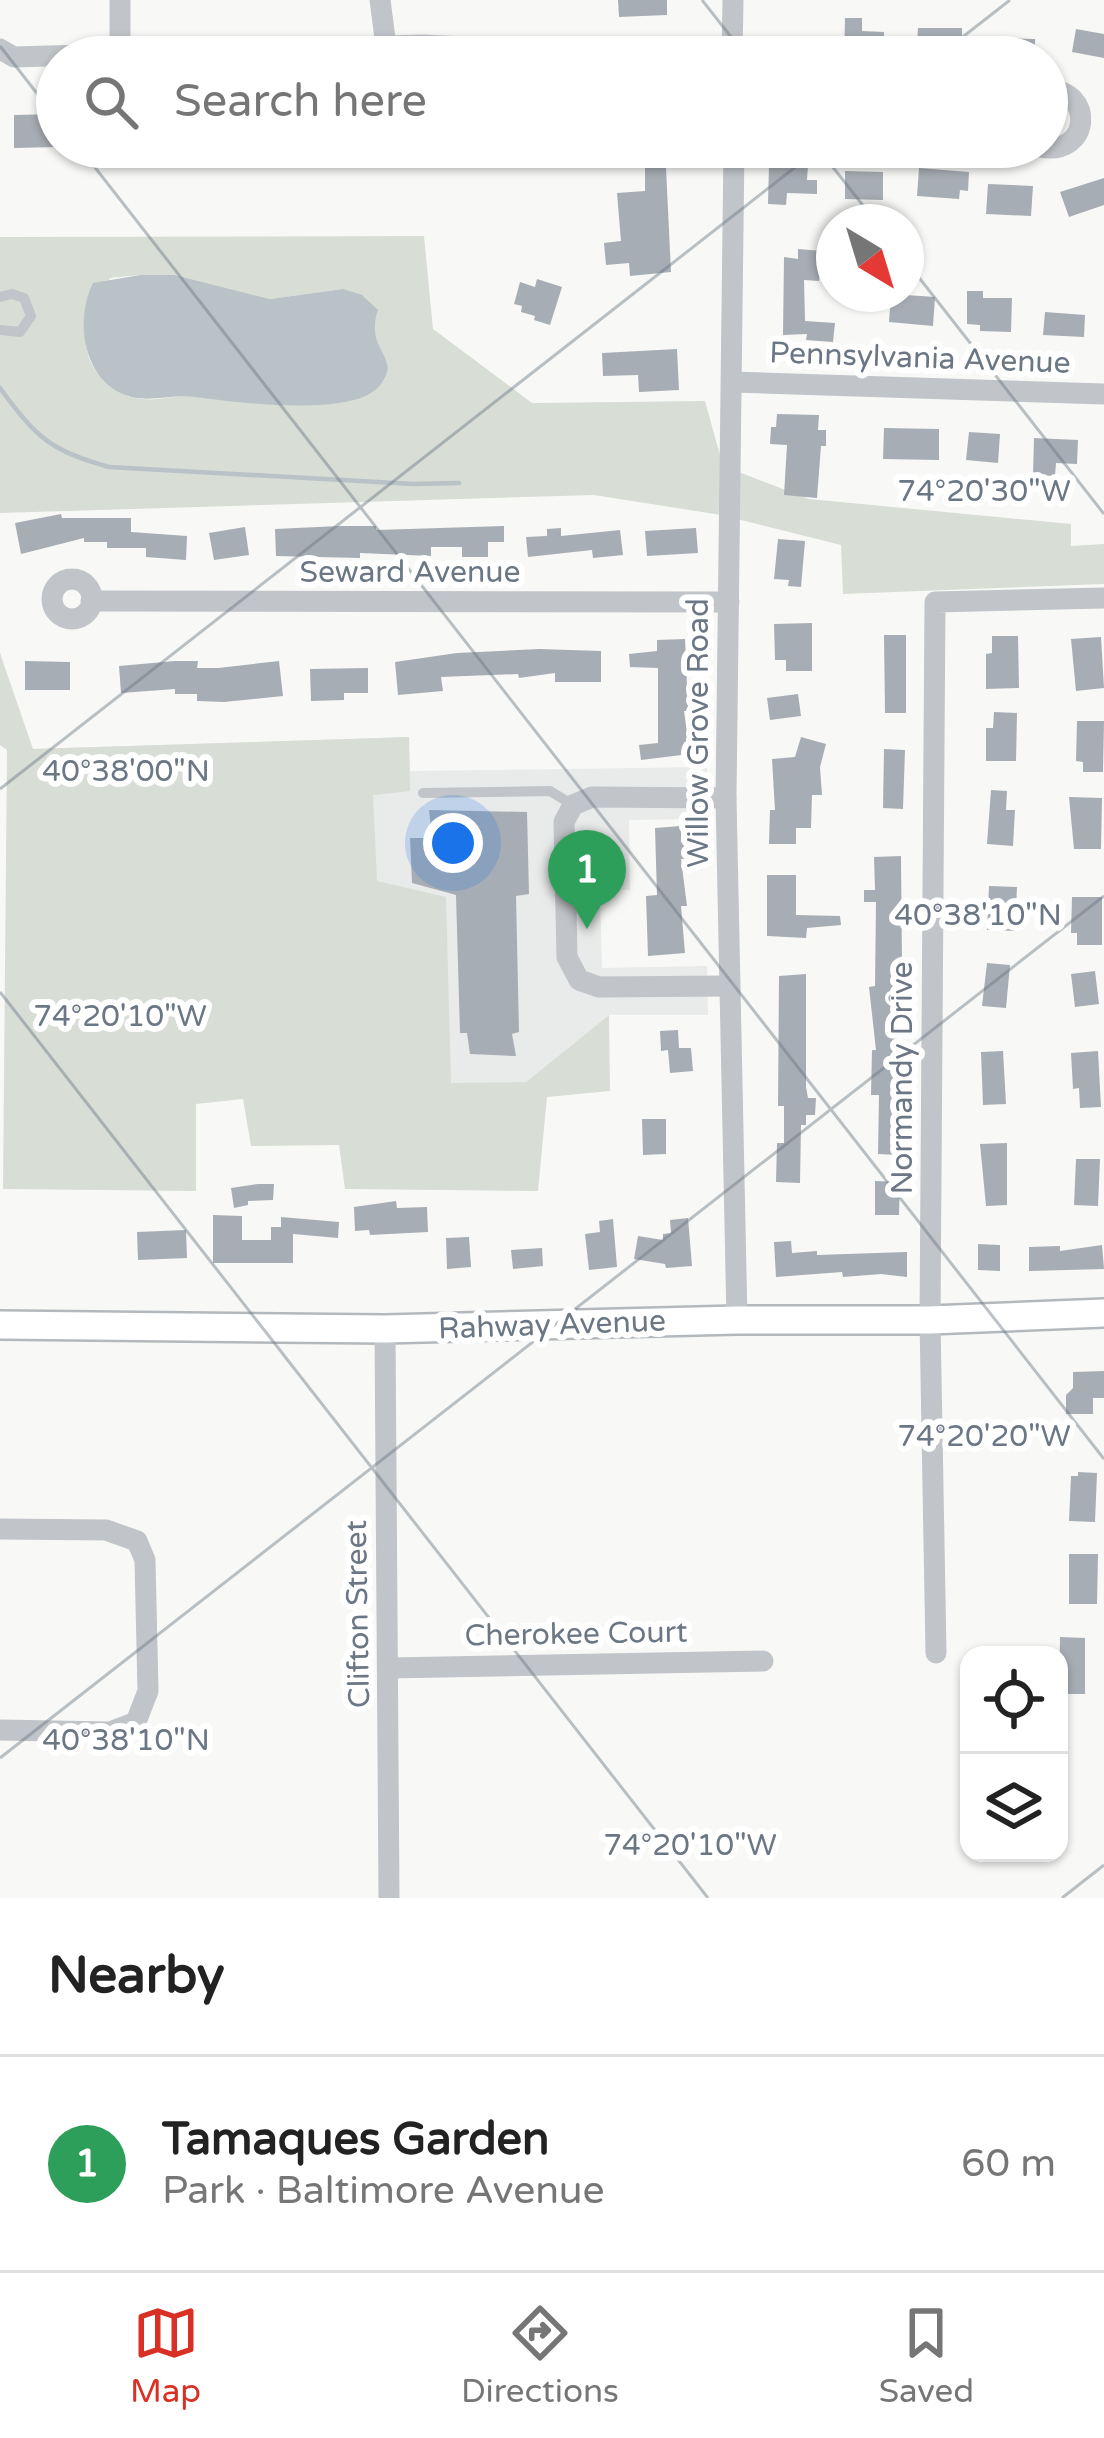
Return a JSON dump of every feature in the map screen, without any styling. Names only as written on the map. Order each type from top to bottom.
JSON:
[{"type":"street","points":[[120,0],[120,36]]},
{"type":"street","points":[[380,0],[385,36]]},
{"type":"street","points":[[732,36],[733,0]]},
{"type":"street","points":[[0,50],[14,57],[36,56]]},
{"type":"street","points":[[1068,94],[1075,100],[1082,122],[1068,144]]},
{"type":"street","name":"Willow Grove Road","points":[[734,168],[726,798],[737,1320]]},
{"type":"street","name":"Pennsylvania Avenue","points":[[734,382],[1104,394]]},
{"type":"street","name":"Normandy Drive","points":[[936,1653],[930,1320],[934,602],[1104,598]]},
{"type":"street","name":"Seward Avenue","points":[[91,601],[729,602]]},
{"type":"street","points":[[726,798],[592,797],[573,805],[564,822],[567,957],[579,980],[589,986],[626,988],[727,986]]},
{"type":"street","name":"Rahway Avenue","points":[[0,1325],[385,1329],[930,1320],[1104,1312]]},
{"type":"street","name":"Clifton Street","points":[[385,1329],[389,1898]]},
{"type":"street","points":[[0,1529],[106,1531],[136,1541],[145,1560],[148,1691],[136,1722],[110,1732],[0,1730]]},
{"type":"street","name":"Cherokee Court","points":[[389,1668],[763,1661]]},
{"type":"lane","points":[[0,298],[19,295],[32,309],[26,328],[13,334],[0,330]]},
{"type":"lane","points":[[423,793],[550,791],[573,805]]},
{"type":"shaded area","points":[[424,236],[433,329],[532,403],[705,401],[723,466],[809,499],[1071,524],[1071,546],[1104,544],[1104,584],[843,594],[841,545],[721,515],[594,495],[0,513],[0,237]],"holes":[[[175,275],[270,299],[343,289],[372,328],[373,342],[312,403],[126,395],[93,367],[87,342],[92,316],[110,278]]]},
{"type":"shaded area","points":[[175,275],[270,299],[343,289],[362,295],[378,310],[376,335],[386,359],[386,374],[367,395],[322,405],[131,397],[115,390],[93,365],[84,315],[93,283]]},
{"type":"shaded area","points":[[0,653],[33,749],[409,737],[410,791],[373,795],[377,881],[446,897],[451,1083],[526,1082],[609,1015],[610,1091],[547,1097],[538,1191],[345,1189],[339,1145],[251,1146],[243,1099],[196,1104],[196,1191],[3,1189],[7,750],[0,745]]},
{"type":"shaded area","points":[[409,737],[410,771],[707,767],[706,819],[629,820],[630,890],[600,891],[602,968],[707,966],[708,1015],[609,1015],[526,1082],[451,1084],[33,749]]},
{"type":"building","points":[[618,0],[667,0],[667,15],[619,17]]},
{"type":"building","points":[[845,18],[862,18],[862,31],[884,32],[884,36],[845,36]]},
{"type":"building","points":[[918,28],[962,28],[962,36],[918,36]]},
{"type":"building","points":[[1076,29],[1104,34],[1104,58],[1072,52]]},
{"type":"building","points":[[36,114],[36,147],[14,148],[14,115]]},
{"type":"building","points":[[645,168],[666,168],[671,272],[630,276],[629,263],[606,265],[604,243],[621,241],[617,193],[645,191]]},
{"type":"building","points":[[769,168],[808,168],[807,180],[817,180],[817,194],[787,193],[786,205],[768,204]]},
{"type":"building","points":[[919,168],[969,172],[968,191],[960,190],[959,199],[917,196]]},
{"type":"building","points":[[845,171],[883,172],[883,200],[845,199]]},
{"type":"building","points":[[1104,178],[1104,205],[1069,217],[1060,192]]},
{"type":"building","points":[[988,184],[1033,186],[1031,216],[986,214]]},
{"type":"building","points":[[798,249],[816,250],[816,281],[804,280],[805,321],[835,323],[833,342],[806,340],[807,334],[783,335],[784,257],[798,259]]},
{"type":"building","points":[[537,279],[562,287],[550,325],[534,320],[535,316],[514,304],[520,282],[535,287]]},
{"type":"building","points":[[967,291],[983,291],[983,298],[1012,298],[1011,332],[980,331],[980,325],[967,324]]},
{"type":"building","points":[[924,296],[935,297],[933,326],[889,322],[890,312],[924,312]]},
{"type":"building","points":[[1045,312],[1085,315],[1084,337],[1043,335]]},
{"type":"building","points":[[677,349],[679,390],[639,392],[638,375],[603,376],[602,353]]},
{"type":"building","points":[[777,414],[819,415],[818,430],[826,430],[826,446],[821,446],[817,498],[784,495],[787,445],[770,444]]},
{"type":"building","points":[[884,428],[939,429],[939,460],[883,459]]},
{"type":"building","points":[[969,432],[1000,434],[998,463],[966,460]]},
{"type":"building","points":[[1034,438],[1078,440],[1077,464],[1056,463],[1055,476],[1033,475]]},
{"type":"building","points":[[61,514],[62,518],[131,518],[131,532],[187,536],[186,560],[146,557],[146,548],[107,548],[107,542],[84,542],[84,538],[21,554],[15,523]]},
{"type":"building","points":[[376,526],[376,530],[504,526],[504,542],[488,542],[488,557],[462,557],[462,547],[431,547],[431,556],[276,556],[275,529]]},
{"type":"building","points":[[245,527],[249,555],[214,560],[209,533]]},
{"type":"building","points":[[561,528],[561,536],[620,530],[623,555],[593,558],[592,550],[528,557],[526,537],[547,536],[547,529]]},
{"type":"building","points":[[696,528],[698,553],[647,556],[645,531]]},
{"type":"building","points":[[778,539],[805,541],[801,587],[774,579]]},
{"type":"building","points":[[812,623],[812,671],[786,671],[786,660],[775,660],[774,624]]},
{"type":"building","points":[[884,635],[906,635],[906,713],[885,713]]},
{"type":"building","points":[[992,636],[1018,636],[1019,688],[986,689],[986,654],[992,653]]},
{"type":"building","points":[[1101,637],[1104,688],[1076,691],[1071,639]]},
{"type":"building","points":[[685,639],[688,711],[684,711],[690,754],[641,760],[639,745],[658,743],[658,668],[630,667],[629,654],[657,651],[657,640]]},
{"type":"building","points":[[539,649],[601,651],[601,682],[555,682],[555,673],[519,678],[518,674],[441,677],[443,691],[398,695],[395,662]]},
{"type":"building","points":[[25,661],[70,662],[70,690],[25,690]]},
{"type":"building","points":[[198,661],[197,668],[218,668],[279,661],[283,696],[224,702],[197,701],[197,694],[175,694],[175,689],[121,693],[119,666]]},
{"type":"building","points":[[368,668],[368,693],[311,701],[310,669]]},
{"type":"building","points":[[798,694],[801,716],[770,720],[767,698]]},
{"type":"building","points":[[994,712],[1017,713],[1016,761],[986,761],[986,728],[993,728]]},
{"type":"building","points":[[1077,721],[1104,721],[1103,772],[1083,772],[1083,762],[1076,761]]},
{"type":"building","points":[[801,737],[826,744],[820,767],[822,795],[812,795],[811,828],[796,828],[796,844],[769,844],[770,810],[775,810],[772,759],[795,757]]},
{"type":"building","points":[[884,749],[905,750],[903,809],[883,808]]},
{"type":"building","points":[[991,790],[1007,791],[1006,810],[1015,810],[1013,846],[987,844]]},
{"type":"building","points":[[1069,797],[1102,798],[1101,849],[1074,849]]},
{"type":"building","points":[[429,810],[527,812],[529,894],[516,896],[519,1032],[512,1034],[516,1056],[470,1054],[467,1033],[460,1033],[456,895],[412,883],[410,838],[432,838]]},
{"type":"building","points":[[681,826],[681,842],[689,841],[690,859],[681,859],[687,906],[681,906],[685,953],[648,956],[646,896],[657,895],[655,828]]},
{"type":"building","points":[[901,856],[902,964],[891,964],[898,1036],[899,1155],[878,1154],[879,1095],[871,1095],[872,1050],[876,1050],[869,987],[875,986],[876,902],[864,902],[864,890],[875,890],[874,857]]},
{"type":"building","points":[[767,875],[796,875],[796,915],[840,916],[841,925],[807,928],[806,938],[767,936]]},
{"type":"building","points":[[989,886],[1017,887],[1015,931],[987,930]]},
{"type":"building","points":[[1072,897],[1102,897],[1102,945],[1077,945],[1077,933],[1071,933]]},
{"type":"building","points":[[987,963],[1010,965],[1006,1008],[982,1006]]},
{"type":"building","points":[[1095,971],[1099,1004],[1075,1007],[1071,974]]},
{"type":"building","points":[[806,974],[806,1087],[808,1098],[816,1098],[815,1115],[806,1115],[806,1125],[801,1125],[800,1183],[776,1182],[777,1143],[784,1143],[784,1106],[778,1106],[779,976]]},
{"type":"building","points":[[678,1030],[679,1048],[691,1048],[693,1071],[670,1073],[668,1050],[661,1051],[660,1031]]},
{"type":"building","points":[[1003,1051],[1006,1104],[983,1105],[981,1052]]},
{"type":"building","points":[[1098,1051],[1101,1107],[1080,1108],[1079,1088],[1073,1089],[1071,1053]]},
{"type":"building","points":[[642,1119],[666,1119],[666,1154],[643,1155]]},
{"type":"building","points":[[1007,1143],[1007,1205],[986,1206],[980,1144]]},
{"type":"building","points":[[1076,1159],[1100,1159],[1098,1206],[1074,1205]]},
{"type":"building","points":[[875,1181],[900,1182],[899,1215],[875,1215]]},
{"type":"building","points":[[274,1184],[273,1200],[248,1201],[234,1208],[231,1188]]},
{"type":"building","points":[[396,1201],[397,1208],[427,1207],[428,1232],[370,1235],[369,1230],[355,1231],[354,1207]]},
{"type":"building","points":[[213,1215],[242,1216],[242,1240],[271,1240],[271,1227],[281,1227],[281,1217],[339,1222],[338,1238],[293,1234],[293,1263],[213,1263]]},
{"type":"building","points":[[688,1218],[692,1266],[666,1268],[634,1259],[638,1236],[663,1240],[663,1234],[671,1233],[670,1220]]},
{"type":"building","points":[[613,1219],[617,1267],[589,1270],[585,1234],[600,1232],[599,1221]]},
{"type":"building","points":[[186,1230],[187,1258],[138,1260],[137,1232]]},
{"type":"building","points":[[469,1237],[471,1267],[447,1269],[446,1238]]},
{"type":"building","points":[[791,1241],[792,1253],[907,1252],[907,1277],[843,1277],[842,1272],[776,1277],[774,1242]]},
{"type":"building","points":[[978,1244],[1000,1245],[1000,1271],[978,1270]]},
{"type":"building","points":[[1102,1245],[1104,1269],[1029,1271],[1029,1247],[1060,1246],[1060,1251]]},
{"type":"building","points":[[542,1248],[543,1266],[513,1269],[511,1250]]},
{"type":"building","points":[[1104,1371],[1104,1398],[1093,1398],[1093,1414],[1066,1414],[1073,1372]]},
{"type":"building","points":[[1097,1473],[1095,1522],[1069,1521],[1071,1476]]},
{"type":"building","points":[[1069,1554],[1098,1554],[1097,1604],[1069,1604]]},
{"type":"building","points":[[1060,1637],[1085,1638],[1085,1694],[1068,1694],[1068,1646],[1060,1646]]},
{"type":"waterway","points":[[0,388],[46,440],[109,467],[459,483]]},
{"type":"place","name":"Tamaques Garden","points":[[587,929]]}]
